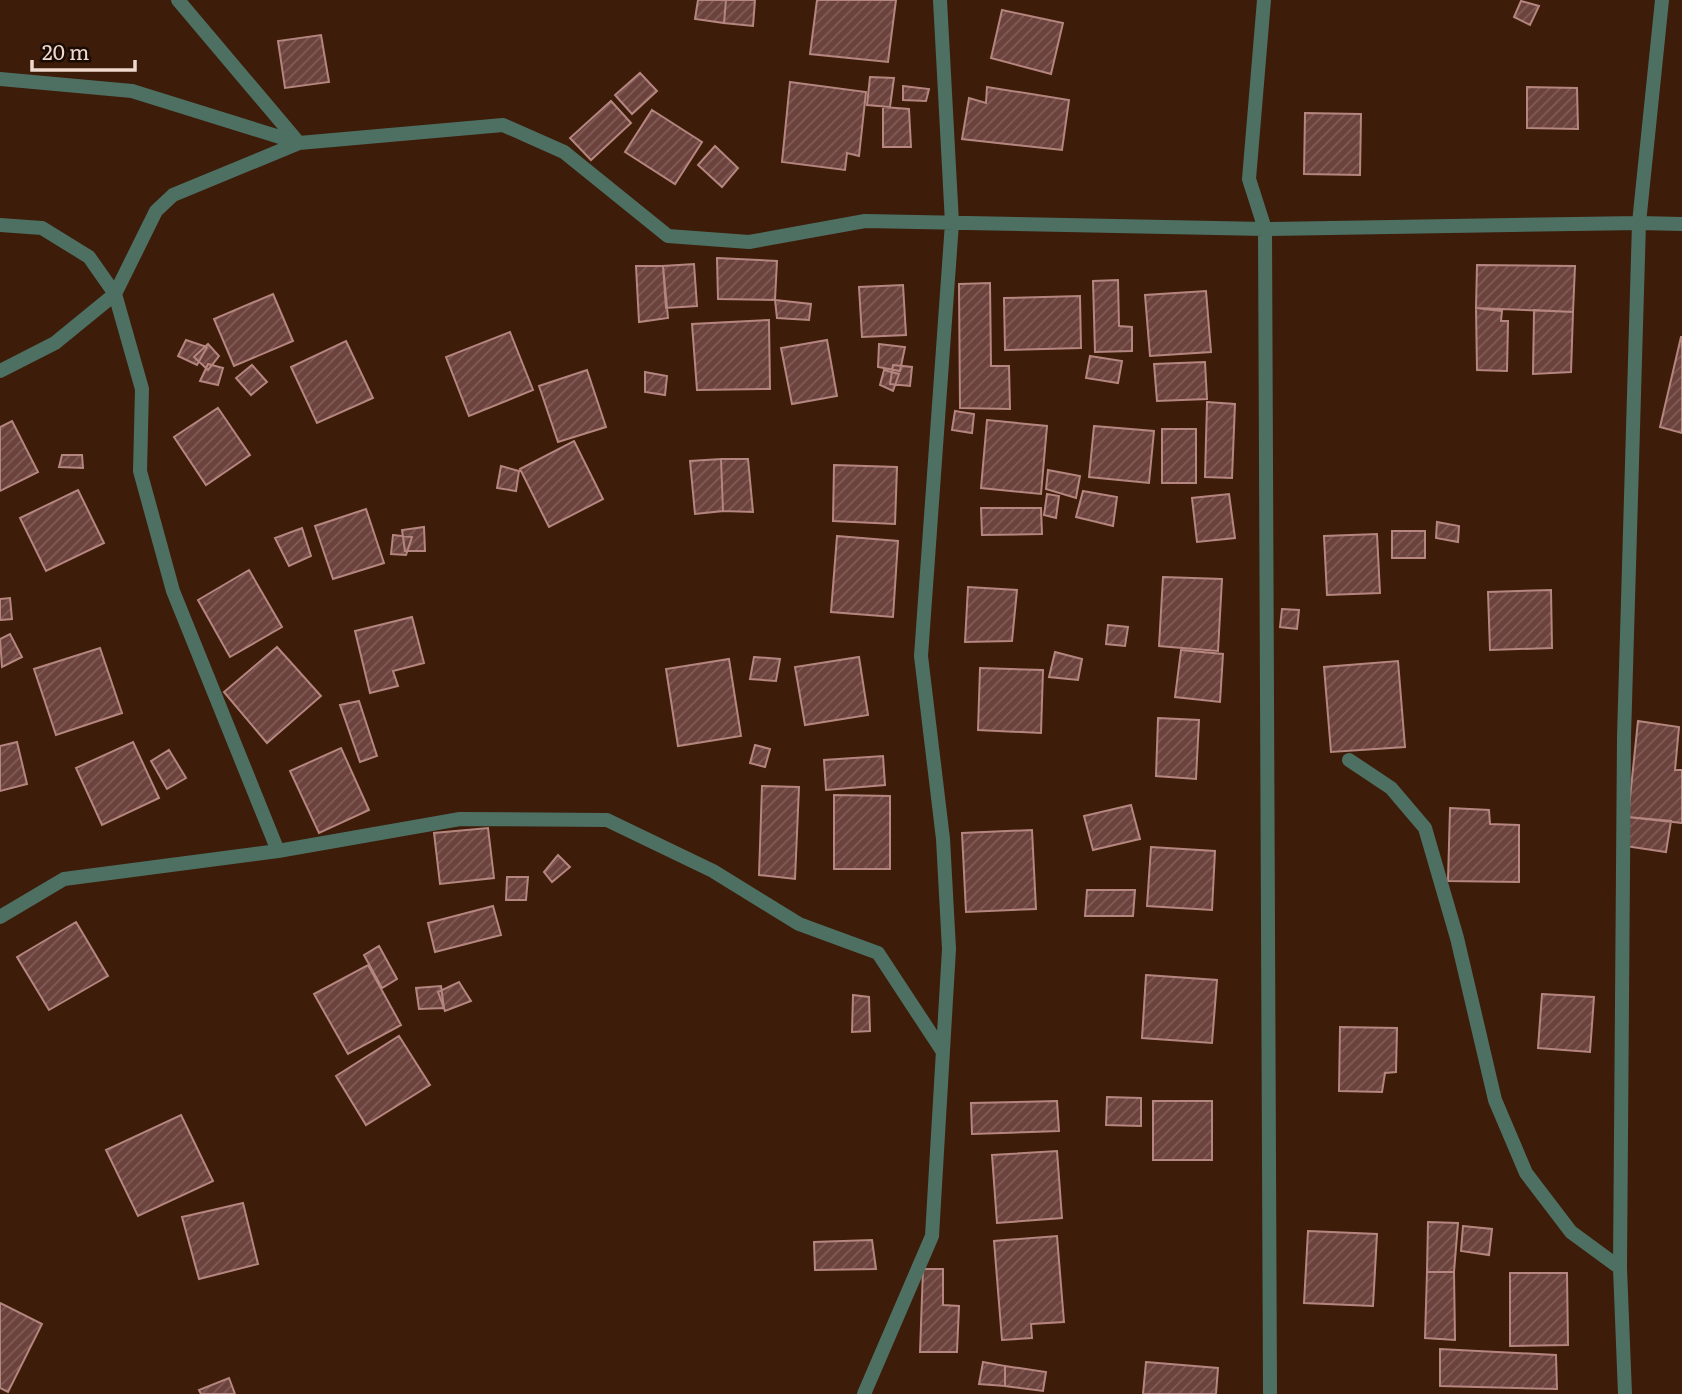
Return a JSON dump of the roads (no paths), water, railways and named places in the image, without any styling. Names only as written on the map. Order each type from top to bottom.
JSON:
[{"type":"street","points":[[178,0],[299,143]]},
{"type":"street","points":[[864,1394],[932,1236],[949,949],[943,839],[921,656],[952,223],[940,0]]},
{"type":"street","points":[[1264,0],[1249,179],[1265,229],[1270,1394]]},
{"type":"street","points":[[1625,1394],[1620,1268],[1624,737],[1639,223],[1662,0]]},
{"type":"street","points":[[0,79],[132,92],[299,143]]},
{"type":"street","points":[[0,371],[55,343],[115,294],[156,211],[173,195],[299,143],[503,125],[565,152],[668,236],[749,242],[865,221],[1265,229],[1682,224]]},
{"type":"street","points":[[0,225],[42,228],[89,257],[115,294],[142,389],[140,471],[173,591],[278,851]]},
{"type":"street","points":[[1349,760],[1391,788],[1425,828],[1457,938],[1495,1100],[1526,1173],[1571,1232],[1620,1268]]},
{"type":"street","points":[[0,917],[64,879],[278,851],[460,819],[607,820],[713,871],[799,924],[878,953],[943,1052]]}]
